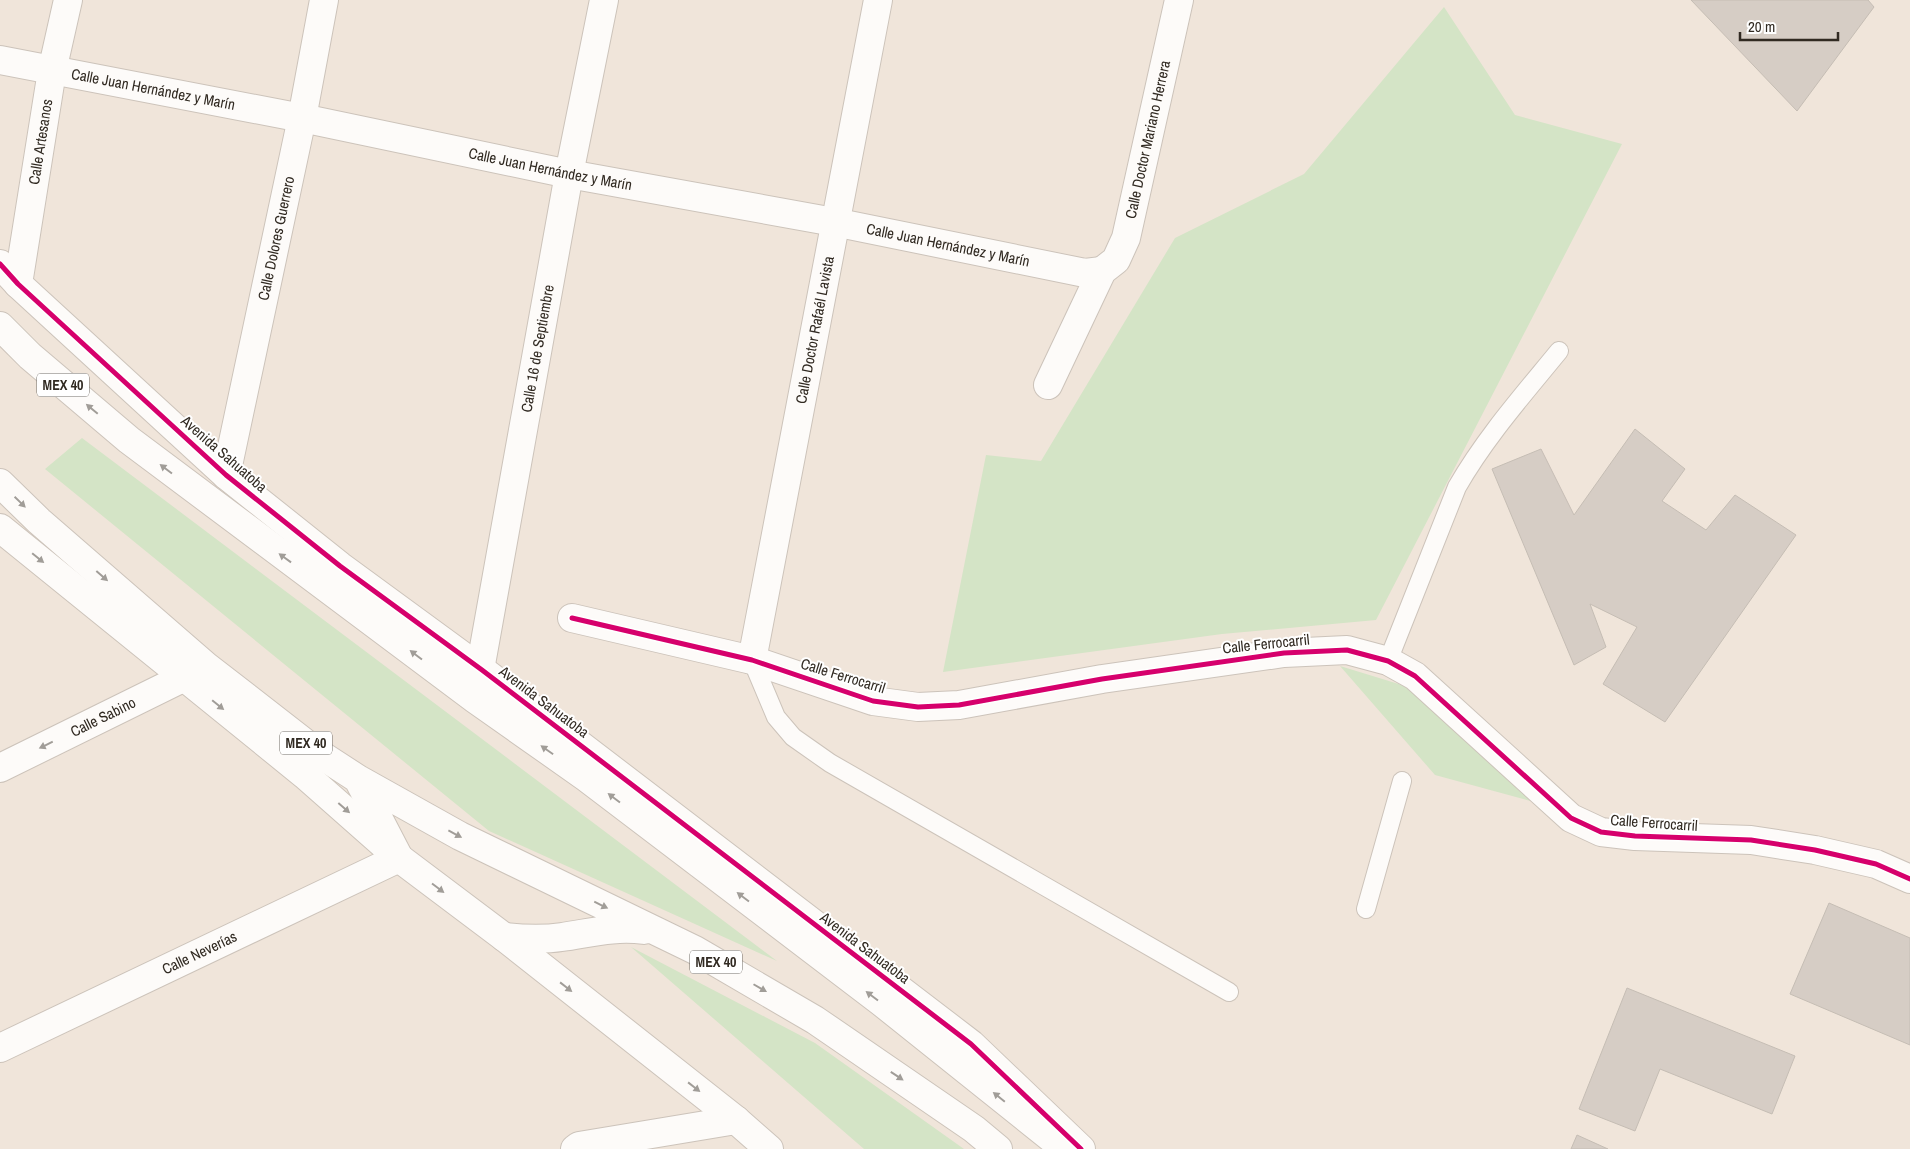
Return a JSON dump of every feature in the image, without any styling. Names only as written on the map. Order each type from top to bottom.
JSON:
[{"type":"street","name":"Calle Artesanos","points":[[18,284],[52,71],[68,0]]},
{"type":"street","name":"Calle Dolores Guerrero","points":[[226,475],[302,118],[324,0]]},
{"type":"street","name":"Calle 16 de Septiembre","points":[[475,698],[482,670],[570,174],[604,0]]},
{"type":"street","name":"Calle Doctor Rafaél Lavista","points":[[752,660],[834,222],[878,0]]},
{"type":"street","name":"Calle Doctor Mariano Herrera","points":[[1048,385],[1102,271],[1116,260],[1126,238],[1179,0]]},
{"type":"street","name":"Calle Juan Hernández y Marín","points":[[0,60],[302,118],[570,174],[834,222],[1085,273],[1102,271]]},
{"type":"street","name":"Avenida Sahuatoba","points":[[0,264],[18,284],[226,475],[340,566],[482,670],[971,1044],[1081,1149]]},
{"type":"street","name":"MEX 40","points":[[0,326],[30,356],[129,440],[475,698],[635,814],[880,1001],[1065,1149]]},
{"type":"street","name":"MEX 40","points":[[0,484],[195,672],[358,779],[412,811],[694,950],[815,1020],[974,1129],[998,1149]]},
{"type":"street","points":[[0,528],[195,672],[305,775],[399,858],[504,937],[736,1120],[768,1149]]},
{"type":"street","name":"Calle Ferrocarril","points":[[572,618],[752,660],[874,701],[918,707],[959,705],[1102,679],[1284,652],[1347,650],[1388,661],[1415,676],[1571,818],[1601,832],[1635,836],[1751,840],[1876,864],[1910,879]]},
{"type":"street","name":"Calle Sabino","points":[[0,768],[195,672]]},
{"type":"street","points":[[358,779],[399,858]]},
{"type":"street","name":"Calle Neverías","points":[[0,1048],[399,858]]},
{"type":"street","points":[[504,937],[534,940],[561,938],[613,928],[656,931]]},
{"type":"street","points":[[575,1149],[579,1146],[736,1120]]},
{"type":"lane","points":[[1388,661],[1462,479],[1496,429],[1559,351]]},
{"type":"lane","points":[[752,660],[776,717],[793,737],[830,763],[1229,992]]},
{"type":"lane","points":[[1366,909],[1402,781]]},
{"type":"green space","points":[[1444,7],[1515,115],[1622,144],[1376,620],[1222,634],[943,672],[986,455],[1041,461],[1175,238],[1304,174]]},
{"type":"green space","points":[[82,438],[777,961],[489,831],[45,469]]},
{"type":"green space","points":[[1340,666],[1415,689],[1534,802],[1435,775]]},
{"type":"green space","points":[[631,947],[815,1043],[964,1149],[864,1149]]},
{"type":"building","points":[[1691,0],[1868,0],[1874,7],[1797,111]]},
{"type":"building","points":[[1635,429],[1685,469],[1662,501],[1706,530],[1735,495],[1796,535],[1665,722],[1603,684],[1637,627],[1590,604],[1606,647],[1574,665],[1492,469],[1541,449],[1574,515]]},
{"type":"building","points":[[1829,903],[1910,938],[1910,1045],[1790,994]]},
{"type":"building","points":[[1627,988],[1795,1056],[1772,1114],[1660,1069],[1635,1131],[1579,1109]]},
{"type":"building","points":[[1577,1135],[1608,1149],[1571,1149]]},
{"type":"cycle path","points":[[0,264],[18,284],[226,475],[340,566],[482,670],[971,1044],[1081,1149]]},
{"type":"cycle path","points":[[572,618],[752,660],[873,701],[918,707],[959,705],[1102,679],[1284,653],[1347,650],[1388,661],[1415,676],[1571,818],[1601,832],[1635,836],[1751,840],[1815,850],[1876,864],[1910,879]]}]
